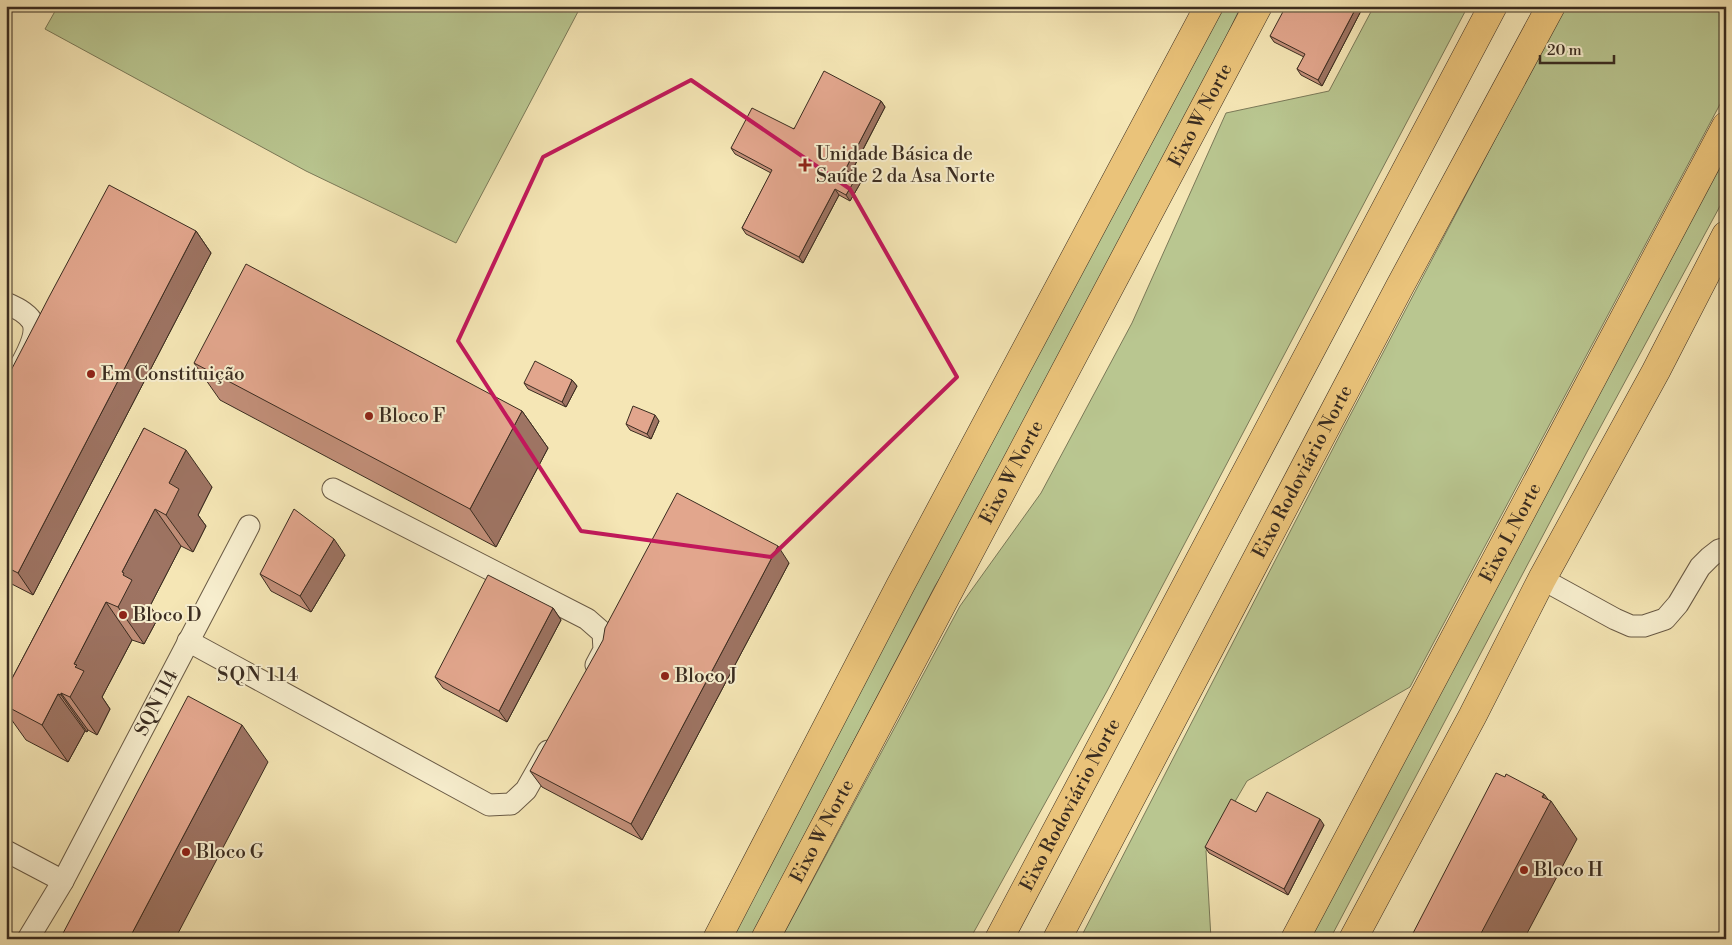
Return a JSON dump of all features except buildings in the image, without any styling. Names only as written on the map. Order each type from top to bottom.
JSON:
[{"type":"main road","points":[[716,939],[909,570],[1209,6]]},
{"type":"main road","name":"Eixo W Norte","points":[[765,939],[1258,6]]},
{"type":"main road","name":"Eixo Rodoviário Norte","points":[[1000,939],[1492,6]]},
{"type":"main road","name":"Eixo Rodoviário Norte","points":[[1057,939],[1399,288],[1551,6]]},
{"type":"main road","name":"Eixo L Norte","points":[[1295,939],[1726,126]]},
{"type":"main road","points":[[1353,939],[1726,235]]},
{"type":"street","points":[[6,303],[25,314],[32,322],[35,331],[32,344],[6,390]]},
{"type":"street","points":[[333,489],[587,619],[603,633],[604,650],[586,683]]},
{"type":"street","name":"SQN 114","points":[[28,939],[63,881],[249,526]]},
{"type":"street","points":[[1542,580],[1615,619],[1631,626],[1644,626],[1665,619],[1678,604],[1700,567],[1719,550],[1726,548]]},
{"type":"street","points":[[188,641],[488,805],[511,804],[526,790],[558,733]]},
{"type":"street","points":[[6,851],[63,881]]},
{"type":"highlighted area","points":[[691,80],[850,189],[957,377],[771,557],[581,531],[458,341],[543,157]]},
{"type":"green space","points":[[58,6],[581,6],[456,243],[306,171],[45,29]]},
{"type":"green space","points":[[1219,6],[1241,6],[1189,115],[994,491],[935,586],[750,939],[729,939]]},
{"type":"green space","points":[[1374,6],[1468,6],[1107,691],[970,939],[781,939],[960,606],[1041,493],[1132,323],[1226,113],[1329,91]]},
{"type":"green space","points":[[1565,6],[1726,6],[1726,93],[1410,687],[1247,781],[1206,851],[1211,939],[1080,939],[1343,429]]},
{"type":"green space","points":[[1726,152],[1726,195],[1588,450],[1330,939],[1307,939]]},
{"type":"place","name":"Unidade Básica de Saúde 2 da Asa Norte","points":[[805,165]]},
{"type":"place","name":"Em Constituição","points":[[91,374]]},
{"type":"place","name":"Bloco F","points":[[369,416]]},
{"type":"place","name":"Bloco D","points":[[123,615]]},
{"type":"place","name":"Bloco J","points":[[665,676]]},
{"type":"place","name":"Bloco G","points":[[186,852]]},
{"type":"place","name":"Bloco H","points":[[1524,870]]},
{"type":"district","name":"SQN 114","points":[[258,675]]}]
